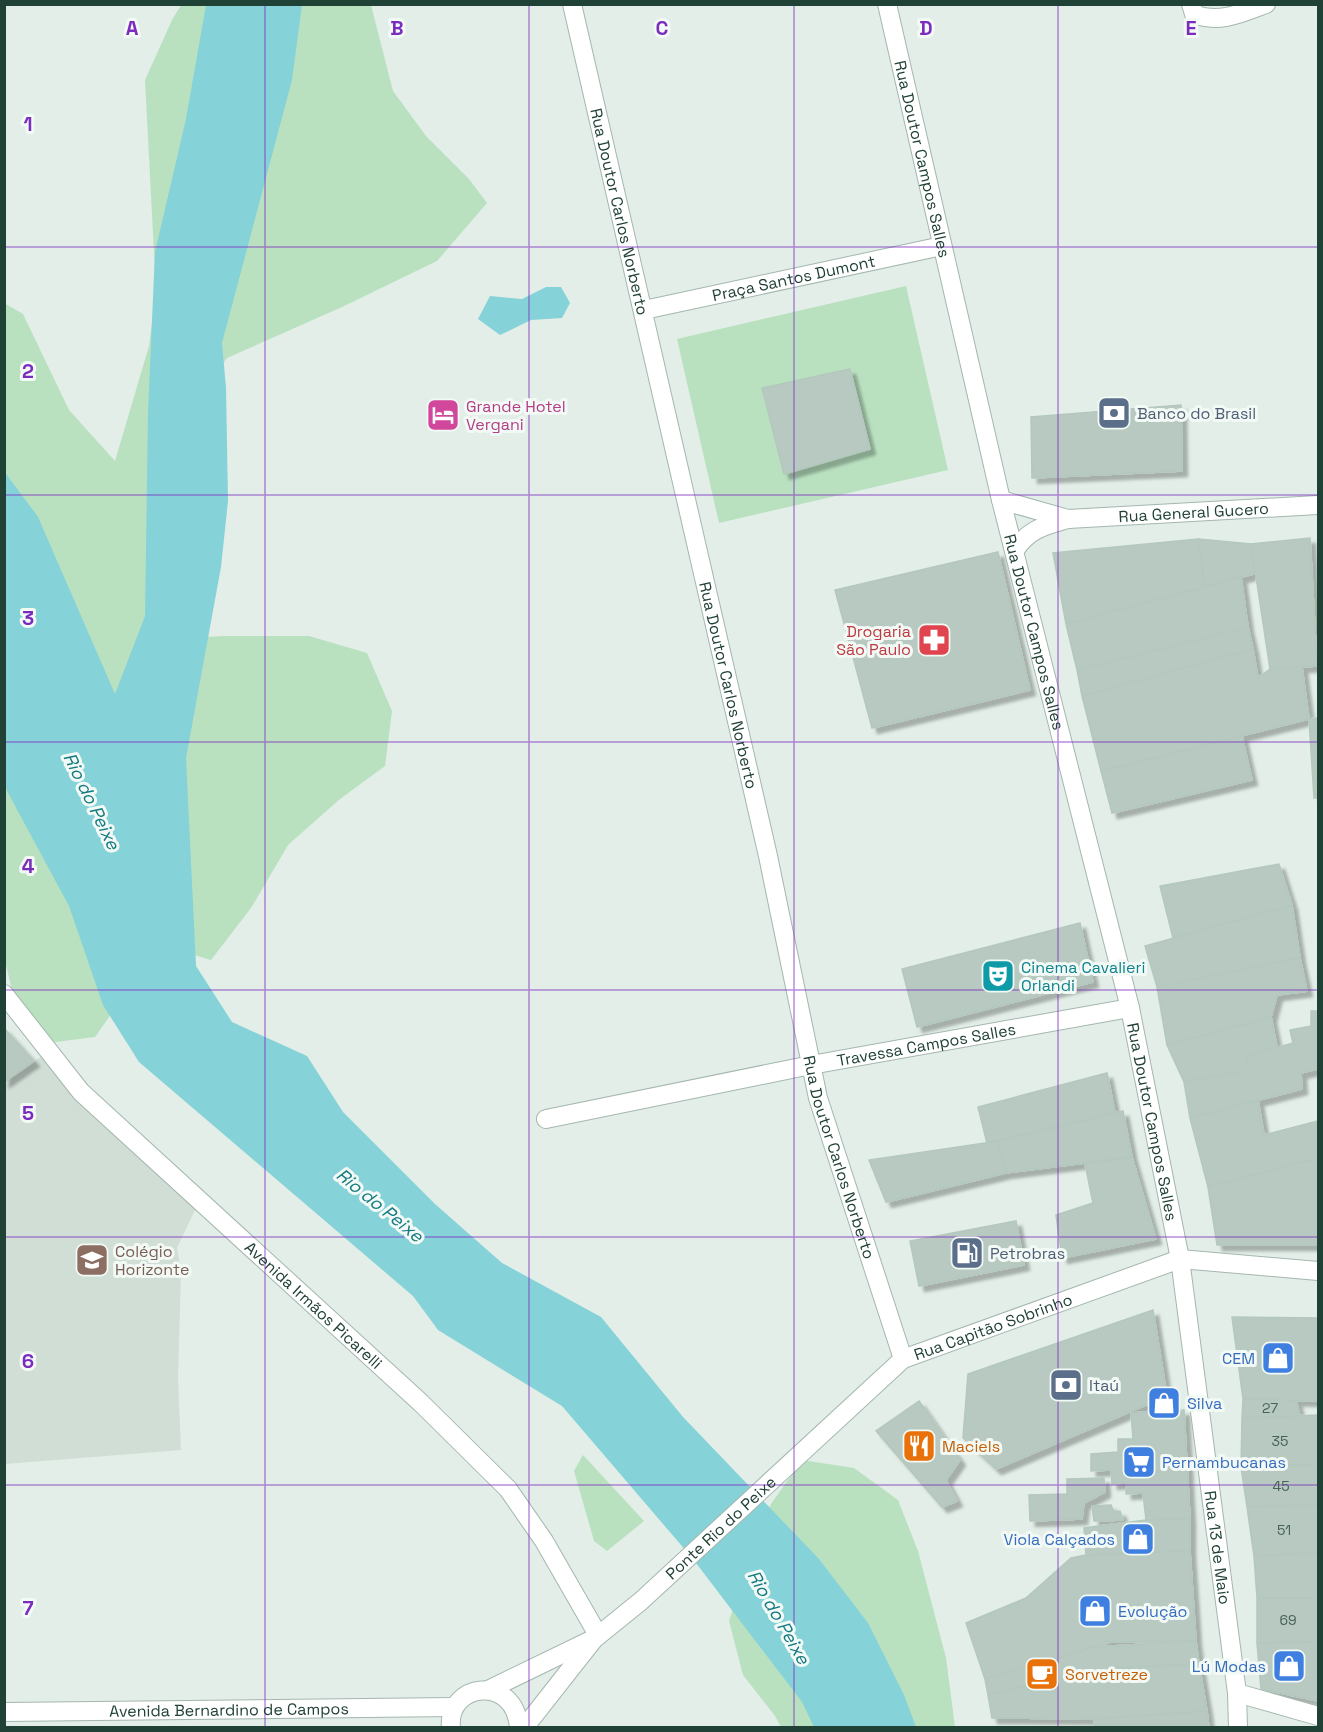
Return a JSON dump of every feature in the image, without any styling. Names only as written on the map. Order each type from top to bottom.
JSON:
[{"type":"street","name":"Rua Doutor Carlos Norberto","points":[[572,4],[765,845],[818,1098],[903,1359]]},
{"type":"street","name":"Rua Doutor Campos Salles","points":[[887,4],[1001,500],[1130,1008],[1180,1259]]},
{"type":"street","points":[[1191,4],[1194,14],[1206,19],[1230,18],[1266,4]]},
{"type":"street","name":"Praça Santos Dumont","points":[[644,310],[942,246]]},
{"type":"street","name":"Rua General Gucero","points":[[1001,500],[1068,519]]},
{"type":"street","name":"Rua General Gucero","points":[[1015,550],[1022,539],[1038,528],[1068,519],[1318,505]]},
{"type":"street","name":"Avenida Irmãos Picarelli","points":[[4,994],[81,1092],[421,1403],[508,1489],[544,1541],[596,1637]]},
{"type":"street","name":"Travessa Campos Salles","points":[[546,1119],[811,1065],[1130,1008]]},
{"type":"street","points":[[1180,1259],[1318,1271]]},
{"type":"street","name":"Rua Capitão Sobrinho","points":[[799,1455],[903,1359],[1180,1259]]},
{"type":"street","name":"Rua 13 de Maio","points":[[1180,1259],[1237,1693],[1238,1728]]},
{"type":"street","name":"Ponte Rio do Peixe","points":[[596,1637],[641,1601],[799,1455]]},
{"type":"street","points":[[488,1690],[596,1637]]},
{"type":"street","points":[[525,1728],[596,1637]]},
{"type":"street","points":[[451,1728],[450,1720],[454,1707],[463,1697],[475,1691],[488,1690],[501,1694],[511,1702],[518,1714],[519,1728]]},
{"type":"street","points":[[1237,1693],[1318,1716]]},
{"type":"street","name":"Avenida Bernardino de Campos","points":[[4,1712],[454,1707]]},
{"type":"shaded area","name":"Colégio Horizonte","points":[[42,1056],[196,1208],[177,1248],[181,1272],[178,1378],[181,1450],[5,1464],[4,1082]]},
{"type":"green space","points":[[181,5],[371,5],[393,91],[426,136],[469,179],[487,203],[437,261],[342,307],[227,358],[187,412],[171,639],[223,636],[309,636],[367,653],[392,711],[385,766],[340,799],[288,845],[251,908],[211,960],[153,943],[126,993],[95,1037],[40,1044],[13,994],[5,961],[4,303],[23,314],[69,410],[115,461],[149,346],[156,291],[145,80]]},
{"type":"green space","points":[[906,286],[948,470],[719,523],[677,339]]},
{"type":"green space","points":[[583,1455],[644,1521],[607,1551],[594,1541],[574,1471]]},
{"type":"green space","points":[[802,1460],[854,1468],[898,1500],[918,1551],[946,1658],[955,1727],[781,1727],[743,1675],[729,1621],[749,1559],[771,1504]]},
{"type":"water","name":"Rio do Peixe","points":[[206,5],[302,5],[292,80],[222,343],[226,388],[228,501],[221,567],[186,758],[196,966],[232,1022],[307,1056],[343,1112],[435,1204],[502,1263],[601,1317],[683,1417],[819,1559],[868,1623],[904,1695],[916,1727],[814,1727],[802,1702],[693,1559],[562,1406],[438,1330],[413,1296],[139,1062],[103,1005],[69,906],[7,791],[5,785],[4,471],[38,517],[115,694],[145,616],[148,413],[155,252],[186,119]]},
{"type":"water","points":[[546,287],[561,287],[570,303],[562,318],[531,320],[500,335],[478,319],[490,296],[522,299]]},
{"type":"building","points":[[850,369],[870,449],[784,474],[762,388]]},
{"type":"building","points":[[1181,405],[1182,471],[1032,478],[1031,417]]},
{"type":"building","points":[[1310,538],[1317,666],[1270,669],[1251,544]]},
{"type":"building","points":[[1198,539],[1205,587],[1066,624],[1053,553]]},
{"type":"building","points":[[1198,539],[1251,544],[1254,574],[1205,587]]},
{"type":"building","name":"Drogaria São Paulo","points":[[998,552],[1030,690],[872,728],[835,590]]},
{"type":"building","points":[[1241,577],[1248,627],[1077,670],[1066,624]]},
{"type":"building","points":[[1248,627],[1253,649],[1082,696],[1077,670]]},
{"type":"building","points":[[1253,649],[1258,678],[1270,669],[1302,667],[1309,719],[1101,771],[1082,696]]},
{"type":"building","points":[[1318,718],[1318,798],[1314,798],[1309,719]]},
{"type":"building","points":[[1242,736],[1252,780],[1112,813],[1101,771]]},
{"type":"building","points":[[1279,864],[1292,905],[1173,938],[1160,886]]},
{"type":"building","points":[[1292,905],[1300,958],[1157,987],[1145,946]]},
{"type":"building","name":"Cinema Cavalieri Orlandi","points":[[1080,923],[1093,982],[917,1027],[902,969]]},
{"type":"building","points":[[1300,958],[1307,991],[1277,995],[1271,1017],[1167,1045],[1157,987]]},
{"type":"building","points":[[1311,1011],[1318,1011],[1318,1069],[1301,1073],[1302,1089],[1190,1118],[1184,1082],[1248,1070],[1247,1056],[1293,1043],[1290,1030],[1311,1026]]},
{"type":"building","points":[[1271,1017],[1277,1047],[1247,1056],[1248,1070],[1184,1082],[1167,1045]]},
{"type":"building","points":[[4,1028],[34,1061],[4,1082]]},
{"type":"building","points":[[1107,1073],[1115,1113],[987,1143],[978,1107]]},
{"type":"building","points":[[1258,1100],[1264,1135],[1318,1121],[1318,1158],[1208,1187],[1190,1118]]},
{"type":"building","points":[[1123,1111],[1132,1157],[1006,1173],[998,1141]]},
{"type":"building","points":[[998,1141],[1006,1173],[886,1202],[869,1160]]},
{"type":"building","points":[[1132,1157],[1156,1239],[1062,1258],[1056,1215],[1093,1203],[1085,1164]]},
{"type":"building","points":[[1318,1158],[1318,1245],[1217,1245],[1208,1187]]},
{"type":"building","name":"Petrobras","points":[[1016,1221],[1024,1265],[919,1286],[910,1241]]},
{"type":"building","name":"Itaú","points":[[1153,1310],[1167,1396],[996,1469],[963,1438],[968,1374]]},
{"type":"building","name":"CEM","points":[[1232,1317],[1318,1318],[1318,1401],[1243,1399]]},
{"type":"building","points":[[1243,1399],[1296,1400],[1300,1416],[1242,1418]]},
{"type":"building","name":"Maciels","points":[[919,1401],[960,1460],[946,1480],[957,1501],[942,1507],[876,1431]]},
{"type":"building","name":"Pernambucanas","points":[[1184,1410],[1190,1519],[1146,1520],[1143,1493],[1126,1494],[1126,1483],[1112,1484],[1111,1470],[1091,1471],[1091,1454],[1118,1452],[1118,1439],[1133,1439],[1131,1413]]},
{"type":"building","points":[[1318,1415],[1318,1464],[1241,1467],[1242,1418]]},
{"type":"building","points":[[1318,1464],[1318,1505],[1247,1507],[1241,1467]]},
{"type":"building","points":[[1104,1478],[1105,1492],[1084,1503],[1082,1519],[1030,1521],[1029,1495],[1067,1494],[1067,1479]]},
{"type":"building","points":[[1111,1505],[1114,1512],[1120,1511],[1123,1520],[1094,1521],[1092,1506]]},
{"type":"building","points":[[1318,1505],[1318,1553],[1254,1556],[1247,1507]]},
{"type":"building","name":"Viola Calçados","points":[[1190,1519],[1190,1551],[1086,1555],[1084,1528],[1146,1520]]},
{"type":"building","name":"Evolução","points":[[1190,1551],[1196,1641],[1111,1642],[985,1679],[966,1623],[1026,1598],[1071,1558],[1086,1555]]},
{"type":"building","points":[[1318,1553],[1318,1598],[1257,1598],[1254,1556]]},
{"type":"building","points":[[1257,1598],[1318,1598],[1318,1642],[1257,1643]]},
{"type":"building","name":"Sorvetreze","points":[[1196,1641],[1199,1664],[1104,1668],[988,1695],[985,1679],[1095,1647]]},
{"type":"building","name":"Lú Modas","points":[[1318,1642],[1318,1701],[1261,1689],[1257,1643]]},
{"type":"building","points":[[1199,1664],[1207,1711],[1094,1719],[992,1718],[988,1695],[1104,1668]]},
{"type":"building","points":[[1207,1711],[1209,1728],[1094,1728],[1094,1719]]},
{"type":"place","name":"Banco do Brasil","points":[[1114,413]]},
{"type":"place","name":"Grande Hotel Vergani","points":[[443,415]]},
{"type":"place","name":"Drogaria São Paulo","points":[[934,640]]},
{"type":"place","name":"Cinema Cavalieri Orlandi","points":[[998,976]]},
{"type":"place","name":"Petrobras","points":[[967,1253]]},
{"type":"place","name":"Colégio Horizonte","points":[[92,1260]]},
{"type":"place","name":"CEM","points":[[1278,1358]]},
{"type":"place","name":"Itaú","points":[[1066,1385]]},
{"type":"place","name":"Silva","points":[[1164,1403]]},
{"type":"place","name":"Maciels","points":[[919,1446]]},
{"type":"place","name":"Pernambucanas","points":[[1139,1462]]},
{"type":"place","name":"Viola Calçados","points":[[1138,1539]]},
{"type":"place","name":"Evolução","points":[[1095,1611]]},
{"type":"place","name":"Lú Modas","points":[[1289,1666]]},
{"type":"place","name":"Sorvetreze","points":[[1042,1674]]}]
